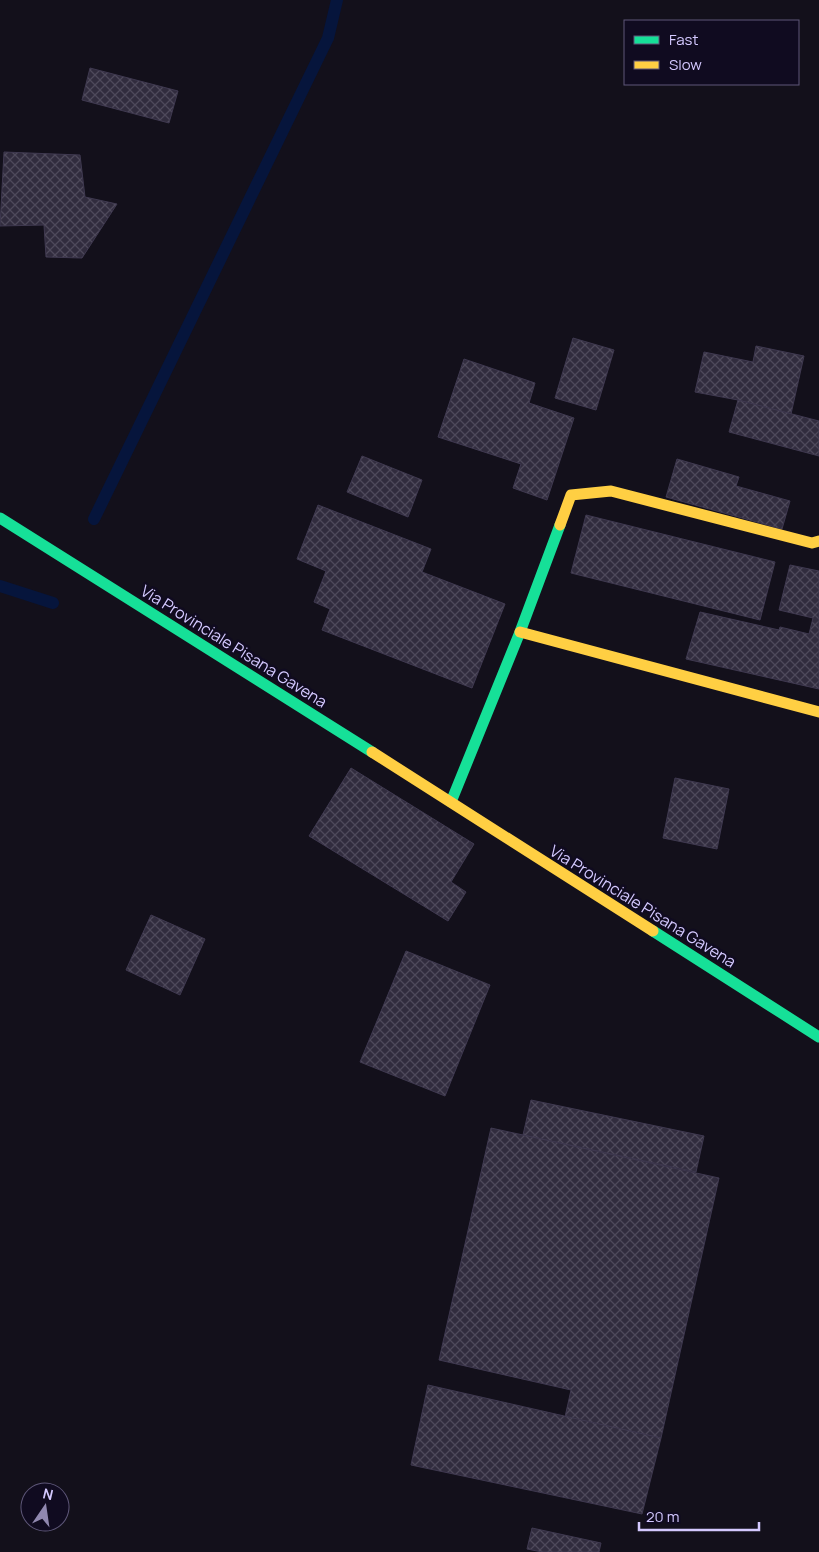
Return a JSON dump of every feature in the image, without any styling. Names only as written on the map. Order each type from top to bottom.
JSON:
[{"type":"main road","points":[[450,802],[520,632],[571,495],[611,491],[812,543],[819,541]]},
{"type":"main road","name":"Via Provinciale Pisana Gavena","points":[[0,518],[254,676],[819,1037]]},
{"type":"main road","points":[[520,632],[819,712]]},
{"type":"building","points":[[90,68],[178,91],[169,123],[82,100]]},
{"type":"building","points":[[4,152],[80,155],[85,197],[117,204],[82,258],[46,257],[44,225],[0,226]]},
{"type":"building","points":[[573,338],[614,350],[596,410],[555,398]]},
{"type":"building","points":[[756,346],[804,356],[791,414],[738,400],[695,392],[704,352],[753,362]]},
{"type":"building","points":[[464,359],[535,383],[529,403],[574,418],[547,500],[513,488],[521,464],[438,437]]},
{"type":"building","points":[[738,400],[819,421],[819,456],[729,432]]},
{"type":"building","points":[[362,456],[422,480],[408,517],[347,492]]},
{"type":"building","points":[[677,459],[739,477],[736,486],[790,501],[782,529],[666,497]]},
{"type":"building","points":[[318,505],[431,549],[422,572],[505,604],[472,688],[322,630],[330,609],[314,602],[326,571],[297,559]]},
{"type":"building","points":[[586,515],[775,562],[760,620],[571,573]]},
{"type":"building","points":[[790,565],[819,571],[819,689],[686,659],[700,612],[779,630],[780,627],[809,634],[813,618],[779,610]]},
{"type":"building","points":[[351,768],[474,844],[451,882],[466,892],[448,921],[309,836]]},
{"type":"building","points":[[675,778],[729,789],[717,849],[663,838]]},
{"type":"building","points":[[151,915],[205,939],[180,995],[126,970]]},
{"type":"building","points":[[406,951],[490,985],[445,1096],[360,1062]]},
{"type":"building","points":[[531,1100],[704,1136],[696,1172],[523,1135]]},
{"type":"building","points":[[491,1128],[719,1178],[661,1438],[565,1417],[571,1390],[439,1360]]},
{"type":"building","points":[[428,1385],[661,1438],[642,1514],[411,1465]]},
{"type":"building","points":[[532,1528],[601,1543],[599,1552],[542,1552],[527,1549]]},
{"type":"waterway","points":[[94,519],[328,38],[337,0]]},
{"type":"waterway","points":[[0,586],[53,603]]},
{"type":"traffic: fast","points":[[0,518],[372,752]]},
{"type":"traffic: fast","points":[[451,802],[520,632],[560,525]]},
{"type":"traffic: fast","points":[[653,931],[819,1037]]},
{"type":"traffic: slow","points":[[560,525],[571,495],[611,491],[812,543],[819,541]]},
{"type":"traffic: slow","points":[[520,632],[819,712]]},
{"type":"traffic: slow","points":[[372,752],[653,931]]}]
